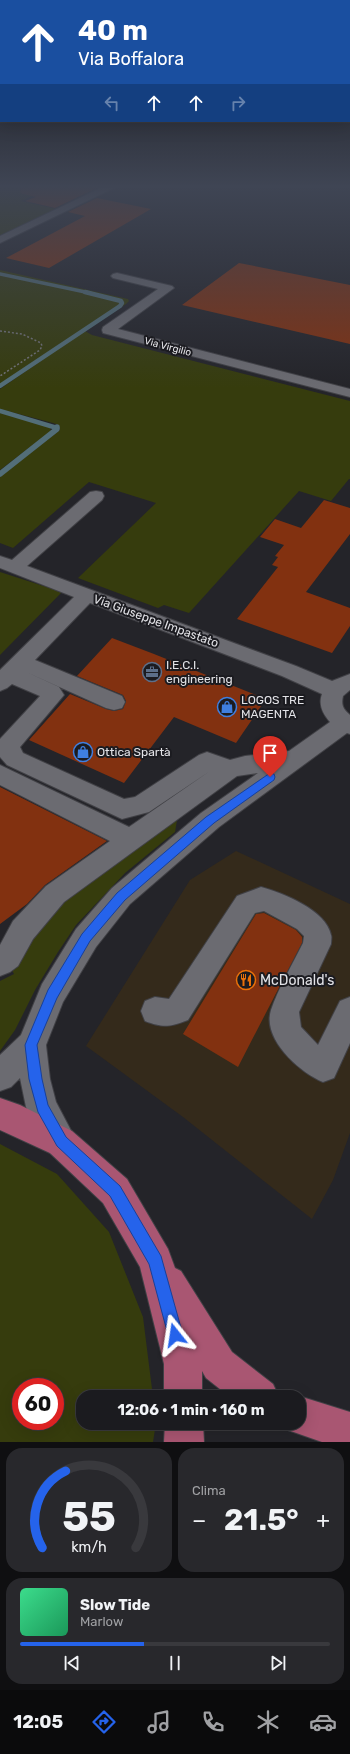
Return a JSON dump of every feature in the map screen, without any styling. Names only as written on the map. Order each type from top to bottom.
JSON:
[{"type":"main road","points":[[0,1114],[9,1116],[61,1142],[115,1191],[219,1365],[251,1390]]},
{"type":"main road","points":[[156,1261],[183,1364],[183,1390]]},
{"type":"main road","points":[[306,1417],[350,1431]]},
{"type":"main road","points":[[184,1430],[184,1442]]},
{"type":"street","name":"Via Virgilio","points":[[117,276],[168,288],[108,330],[350,393]]},
{"type":"street","points":[[7,565],[96,496]]},
{"type":"street","name":"Via Giuseppe Impastato","points":[[7,565],[289,671],[342,686]]},
{"type":"street","points":[[10,673],[87,596]]},
{"type":"street","points":[[10,673],[114,702]]},
{"type":"street","points":[[10,673],[51,692],[53,695],[8,745],[9,753],[15,759],[122,809],[141,805],[207,761],[230,769]]},
{"type":"street","points":[[0,1076],[31,1045],[52,994],[86,938],[121,896],[210,820],[294,760],[348,724],[335,715],[330,705],[330,700],[342,686]]},
{"type":"street","points":[[0,963],[8,957],[23,930],[55,894],[230,769],[245,765],[294,760]]},
{"type":"street","points":[[0,774],[131,840]]},
{"type":"street","points":[[155,1011],[169,1013],[178,1010],[192,992],[246,904],[261,899],[269,901],[306,920],[314,928],[318,935],[317,944],[285,1011],[284,1022],[289,1034],[298,1048],[322,1067],[350,1011]]},
{"type":"street","points":[[31,1045],[35,1079],[42,1107],[61,1142]]},
{"type":"path","points":[[0,331],[22,334],[34,338],[41,343],[42,346],[40,350],[0,376]]},
{"type":"shaded area","points":[[236,851],[350,904],[350,1133],[333,1180],[312,1219],[183,1117],[86,1046],[190,880]]},
{"type":"green space","points":[[0,270],[128,299],[129,301],[126,304],[85,331],[92,335],[350,401],[350,479],[331,501],[299,491],[189,613],[164,605],[158,608],[78,578],[156,503],[89,482],[13,548],[0,543],[0,477],[60,430],[59,425],[0,409],[0,389],[57,350],[0,387]]},
{"type":"green space","points":[[0,413],[43,425],[50,428],[51,431],[0,470]]},
{"type":"green space","points":[[0,572],[62,592],[0,655]]},
{"type":"green space","points":[[173,817],[177,820],[175,832],[125,873],[76,925],[35,990],[15,1030],[0,1051],[0,981],[14,974],[9,964],[60,900]]},
{"type":"green space","points":[[0,1144],[57,1174],[109,1232],[143,1317],[152,1390],[76,1390],[76,1430],[155,1430],[153,1442],[0,1442]]},
{"type":"building","points":[[15,253],[74,253],[49,268],[6,258]]},
{"type":"building","points":[[239,263],[350,285],[350,344],[182,305]]},
{"type":"building","points":[[324,500],[350,508],[350,534],[306,592],[350,608],[350,626],[332,653],[237,619],[278,567],[272,565],[278,557],[275,556],[284,545],[260,537],[275,519],[301,528]]},
{"type":"building","points":[[112,638],[266,699],[236,743],[174,717],[124,783],[29,740],[70,694],[106,709],[114,711],[123,709],[126,701],[123,695],[77,676]]},
{"type":"building","points":[[0,787],[107,841],[45,885],[27,904],[0,924]]},
{"type":"building","points":[[264,913],[296,930],[302,937],[302,943],[238,1067],[183,1034],[256,914]]},
{"type":"waterway","points":[[0,274],[90,293]]},
{"type":"waterway","points":[[0,386],[120,306],[122,303],[121,301],[85,292]]},
{"type":"waterway","points":[[0,411],[57,428]]},
{"type":"waterway","points":[[0,474],[57,428]]},
{"type":"place","name":"I.E.C.I. engineering","points":[[152,672]]},
{"type":"place","name":"LOGOS TRE MAGENTA","points":[[227,707]]},
{"type":"place","name":"Ottica Spartà","points":[[83,752]]},
{"type":"place","name":"McDonald's","points":[[246,980]]},
{"type":"route","points":[[175,1335],[156,1261],[115,1191],[61,1142],[42,1107],[35,1079],[31,1045],[52,994],[86,938],[121,896],[210,820],[270,777]]}]
